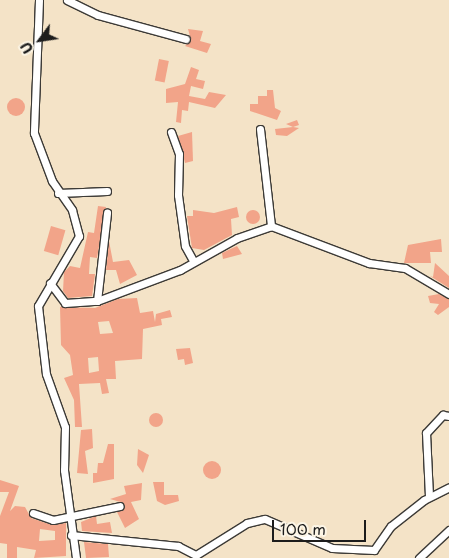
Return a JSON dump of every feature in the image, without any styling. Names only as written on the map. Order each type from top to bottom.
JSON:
[{"type":"street","points":[[39,0],[33,119],[41,154],[58,193],[72,210],[79,236],[38,306],[39,338],[65,427],[70,516],[76,558]]},
{"type":"street","points":[[67,0],[98,15],[186,39]]},
{"type":"street","points":[[260,129],[271,226]]},
{"type":"street","points":[[171,132],[179,154],[178,195],[185,246],[194,262]]},
{"type":"street","points":[[58,193],[107,191]]},
{"type":"street","points":[[97,301],[107,213]]},
{"type":"street","points":[[50,283],[65,303],[97,301],[194,262],[237,238],[271,226],[369,263],[405,268],[449,294]]},
{"type":"street","points":[[429,496],[426,436],[444,416]]},
{"type":"street","points":[[72,535],[178,546],[196,555],[247,523],[265,519],[344,554],[377,549],[391,526],[429,496],[449,488]]},
{"type":"street","points":[[33,513],[53,520],[120,506]]},
{"type":"street","points":[[419,558],[449,530]]},
{"type":"building","points":[[188,29],[203,31],[200,41],[211,44],[207,53],[185,46],[191,40]]},
{"type":"building","points":[[159,59],[169,61],[165,83],[155,81]]},
{"type":"building","points":[[191,67],[199,70],[196,79],[205,81],[203,89],[191,86],[189,96],[205,99],[209,92],[226,95],[215,108],[189,102],[188,111],[182,110],[181,123],[176,122],[178,102],[166,103],[166,89],[185,84]]},
{"type":"building","points":[[267,90],[273,90],[275,108],[281,111],[277,120],[250,111],[250,104],[258,104],[258,96],[267,96]]},
{"type":"building","points":[[16,98],[22,101],[25,107],[22,113],[16,116],[10,113],[7,107],[10,101]]},
{"type":"building","points":[[297,120],[299,125],[293,127],[286,124]]},
{"type":"building","points":[[299,128],[287,136],[276,135],[275,129]]},
{"type":"building","points":[[192,132],[193,161],[185,163],[178,136]]},
{"type":"building","points":[[98,206],[106,207],[97,258],[90,257],[89,274],[95,274],[92,296],[68,298],[63,291],[64,272],[70,266],[80,268],[88,232],[94,233]]},
{"type":"building","points":[[237,207],[239,217],[231,219],[232,235],[204,250],[192,248],[187,216],[193,216],[193,210],[214,213]]},
{"type":"building","points":[[253,210],[258,212],[260,217],[258,222],[253,224],[248,222],[246,217],[248,212]]},
{"type":"building","points":[[51,226],[65,230],[58,255],[44,251]]},
{"type":"building","points":[[441,239],[442,252],[430,252],[431,263],[404,263],[408,245]]},
{"type":"building","points":[[109,241],[113,262],[129,260],[137,275],[120,284],[116,270],[106,270]]},
{"type":"building","points":[[237,246],[242,254],[223,259],[222,253]]},
{"type":"building","points":[[435,263],[449,276],[449,288],[430,276],[433,277]]},
{"type":"building","points":[[439,294],[449,299],[449,307],[438,315],[434,312],[439,304],[430,303],[428,296]]},
{"type":"building","points":[[137,298],[140,313],[153,311],[155,322],[156,314],[170,310],[172,317],[161,319],[162,325],[143,329],[142,359],[115,361],[116,379],[106,379],[109,393],[102,394],[100,383],[79,384],[82,427],[75,427],[74,400],[64,378],[73,375],[70,355],[61,345],[60,307],[95,308],[118,299]],"holes":[[[109,321],[113,333],[100,334],[98,322]],[[98,357],[99,371],[89,373],[88,358]]]},
{"type":"building","points":[[190,348],[193,363],[185,365],[184,359],[178,360],[176,349]]},
{"type":"building","points":[[156,413],[161,415],[163,420],[161,425],[156,427],[151,425],[149,420],[151,415]]},
{"type":"building","points":[[92,429],[93,448],[85,451],[88,474],[77,473],[81,430]]},
{"type":"building","points":[[108,444],[114,444],[114,479],[93,483],[93,473],[97,473],[98,463],[103,463]]},
{"type":"building","points":[[138,449],[149,455],[143,473],[137,465]]},
{"type":"building","points":[[212,461],[218,464],[221,470],[218,476],[212,479],[206,476],[203,470],[206,464]]},
{"type":"building","points":[[0,480],[19,486],[10,511],[15,506],[25,507],[31,518],[52,525],[66,523],[66,556],[34,558],[36,550],[17,547],[17,558],[7,558],[7,544],[0,543],[0,516],[9,492],[0,492]],"holes":[[[40,529],[55,531],[55,540],[39,541]]]},
{"type":"building","points":[[153,482],[164,482],[164,495],[178,495],[179,501],[165,505],[157,501]]},
{"type":"building","points":[[142,483],[141,500],[131,502],[139,519],[125,528],[117,512],[124,510],[124,503],[110,499],[126,494],[124,486]]},
{"type":"building","points":[[96,516],[97,524],[110,522],[112,533],[82,531],[81,522]]},
{"type":"building","points":[[84,542],[108,544],[109,557],[86,558]]}]
